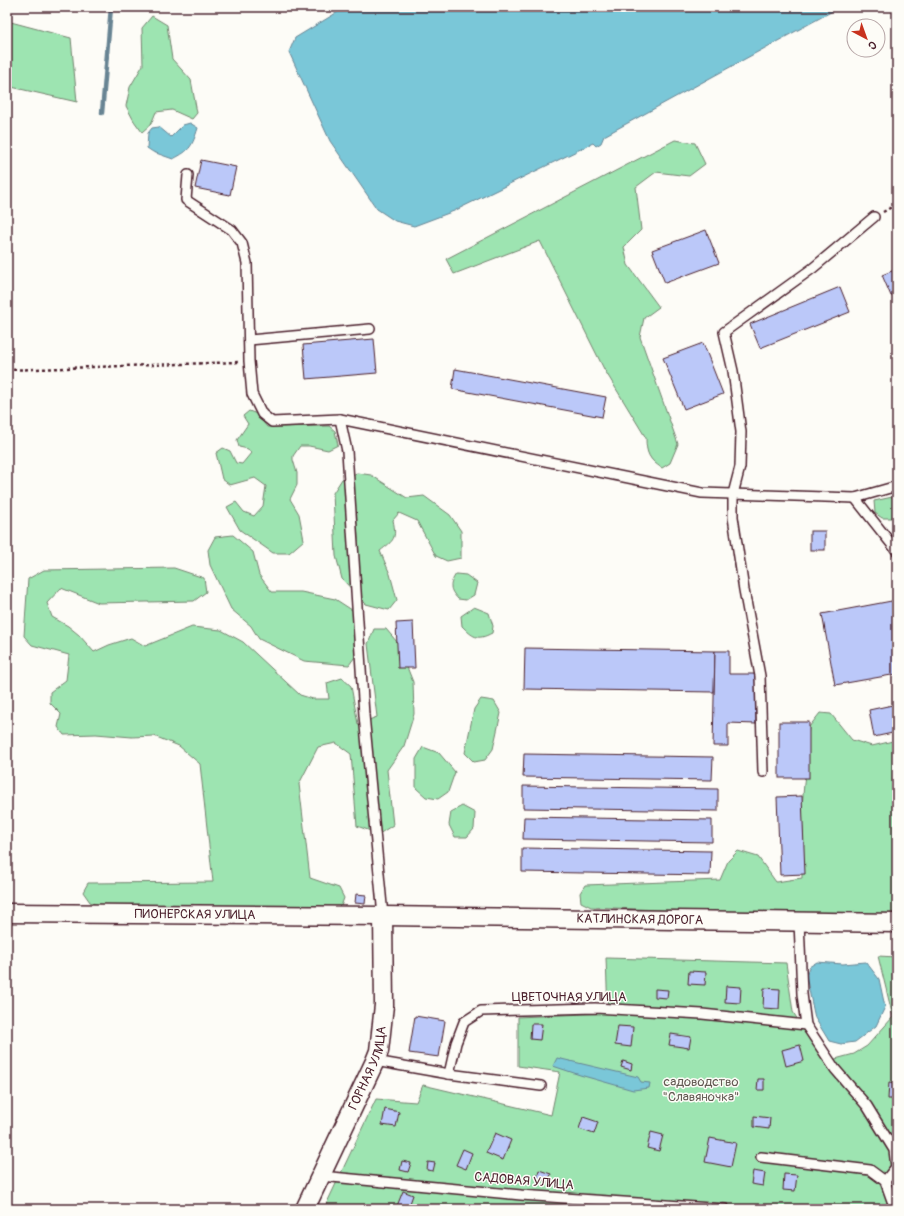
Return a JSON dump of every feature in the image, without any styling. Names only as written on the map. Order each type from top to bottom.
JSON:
[{"type":"street","name":"ПИОНЕРСКАЯ УЛИЦА","points":[[7,913],[383,916]]},
{"type":"street","name":"КАТЛИНСКАЯ ДОРОГА","points":[[383,916],[897,923]]},
{"type":"street","name":"ГОРНАЯ УЛИЦА","points":[[305,1209],[379,1051],[384,1005],[383,916]]},
{"type":"lane","points":[[188,175],[186,200],[232,230],[242,243],[247,263],[249,361],[252,394],[262,414],[272,422],[340,419],[702,493],[855,498],[897,486]]},
{"type":"lane","points":[[763,772],[760,676],[744,590],[733,517],[734,494],[740,467],[741,432],[733,371],[724,332],[813,268],[874,218]]},
{"type":"lane","points":[[249,340],[370,329]]},
{"type":"lane","points":[[340,419],[347,451],[364,715],[383,916]]},
{"type":"lane","points":[[855,498],[897,551]]},
{"type":"lane","points":[[799,921],[802,994],[806,1025],[835,1069],[867,1106],[894,1150],[896,1167],[885,1181]]},
{"type":"lane","name":"ЦВЕТОЧНАЯ УЛИЦА","points":[[449,1074],[456,1043],[464,1022],[481,1011],[595,1008],[702,1014],[806,1025]]},
{"type":"lane","points":[[375,1060],[449,1074],[541,1086]]},
{"type":"lane","points":[[761,1157],[870,1170],[885,1181],[895,1209]]},
{"type":"lane","name":"САДОВАЯ УЛИЦА","points":[[321,1176],[521,1195],[726,1209]]},
{"type":"path","points":[[7,370],[249,361]]},
{"type":"green space","points":[[152,16],[167,25],[172,59],[191,80],[197,113],[192,119],[172,110],[156,112],[151,124],[142,132],[126,106],[130,87],[143,65],[142,28]]},
{"type":"green space","points":[[7,21],[71,38],[77,102],[7,86]]},
{"type":"green space","points":[[675,140],[695,143],[705,164],[689,176],[656,172],[636,187],[641,230],[624,247],[628,265],[659,307],[644,318],[640,337],[678,444],[670,463],[662,468],[649,456],[646,438],[604,369],[540,241],[454,274],[446,259]]},
{"type":"green space","points":[[249,411],[257,414],[267,427],[329,426],[335,431],[338,445],[328,450],[309,446],[300,446],[293,456],[297,473],[297,485],[290,499],[299,514],[304,540],[289,553],[273,553],[240,530],[227,507],[236,502],[244,512],[254,516],[263,506],[266,486],[255,478],[230,485],[222,479],[216,453],[223,448],[230,451],[236,463],[242,464],[251,453],[248,449],[239,447],[237,440],[248,424],[243,416]]},
{"type":"green space","points":[[357,473],[371,475],[407,498],[424,496],[450,515],[461,531],[461,558],[447,561],[436,556],[417,521],[399,513],[393,520],[395,531],[393,538],[380,551],[390,574],[397,600],[389,610],[366,604],[342,579],[336,556],[333,493],[342,479]]},
{"type":"green space","points":[[897,496],[897,518],[882,518],[875,513],[874,501]]},
{"type":"green space","points":[[233,535],[253,552],[259,575],[272,592],[301,592],[335,599],[355,612],[357,654],[349,665],[304,661],[259,639],[251,626],[231,609],[210,565],[208,550],[215,537]]},
{"type":"green space","points":[[174,568],[204,578],[206,592],[194,601],[99,603],[61,588],[47,603],[52,617],[68,626],[79,635],[94,652],[109,645],[131,638],[145,646],[192,627],[221,630],[243,642],[300,695],[313,699],[329,699],[327,683],[342,678],[351,686],[358,724],[377,717],[368,644],[374,629],[386,629],[397,642],[413,682],[414,714],[404,746],[387,770],[393,825],[379,834],[357,826],[351,754],[336,743],[318,747],[299,784],[310,878],[339,888],[344,898],[340,909],[100,906],[90,902],[83,892],[88,883],[213,882],[200,764],[179,746],[154,736],[132,737],[96,734],[64,735],[58,727],[61,714],[50,703],[50,692],[66,680],[69,655],[32,645],[24,636],[28,579],[44,570]]},
{"type":"green space","points":[[456,574],[466,575],[477,583],[474,595],[466,600],[458,599],[452,590],[451,584]]},
{"type":"green space","points":[[474,607],[489,613],[493,626],[492,633],[483,637],[476,637],[462,626],[461,616]]},
{"type":"green space","points":[[481,699],[494,701],[501,713],[493,749],[485,760],[474,762],[465,753],[474,709]]},
{"type":"green space","points":[[820,713],[831,714],[852,740],[872,746],[897,740],[897,916],[798,916],[591,907],[581,902],[580,893],[585,885],[720,880],[728,861],[738,851],[758,857],[776,882],[802,878],[801,818],[809,727]]},
{"type":"green space","points":[[423,747],[439,753],[455,772],[448,792],[438,799],[426,797],[416,788],[416,759]]},
{"type":"green space","points":[[462,806],[475,813],[474,829],[467,837],[455,837],[449,825],[451,812]]},
{"type":"green space","name":"садоводство \"Славяночка\"","points":[[878,956],[897,957],[897,1209],[324,1209],[376,1099],[416,1102],[423,1085],[551,1115],[560,1072],[518,1066],[518,1017],[608,1013],[606,958],[786,963],[793,1012],[824,1062],[854,1054],[867,1046],[893,1017]]},
{"type":"water","points":[[346,7],[840,7],[604,136],[601,143],[596,146],[593,143],[454,211],[414,226],[395,221],[377,209],[330,141],[289,52],[295,38]]},
{"type":"water","points":[[190,123],[198,128],[190,147],[179,156],[173,159],[153,152],[147,148],[148,133],[152,128],[159,127],[171,137],[183,125]]},
{"type":"water","points":[[817,962],[843,964],[866,962],[879,979],[885,1007],[876,1026],[855,1042],[841,1044],[829,1041],[815,1018],[806,976],[809,967]]},
{"type":"water","points":[[557,1058],[638,1077],[641,1082],[650,1083],[649,1088],[633,1090],[580,1075],[553,1066]]},
{"type":"building","points":[[201,160],[236,167],[230,195],[195,188]]},
{"type":"building","points":[[706,230],[719,263],[665,283],[652,250]]},
{"type":"building","points":[[897,269],[897,294],[891,296],[882,275]]},
{"type":"building","points":[[840,287],[850,312],[760,348],[750,324]]},
{"type":"building","points":[[374,339],[377,373],[306,379],[303,345]]},
{"type":"building","points":[[703,343],[723,394],[684,409],[663,358]]},
{"type":"building","points":[[455,369],[606,397],[602,417],[452,389]]},
{"type":"building","points":[[810,531],[825,531],[825,550],[810,550]]},
{"type":"building","points":[[897,600],[897,674],[835,685],[822,614]]},
{"type":"building","points":[[413,622],[415,668],[398,668],[396,623]]},
{"type":"building","points":[[525,648],[715,651],[714,692],[524,689]]},
{"type":"building","points":[[715,651],[729,651],[729,674],[756,674],[756,724],[728,723],[728,746],[713,746]]},
{"type":"building","points":[[897,704],[897,732],[874,737],[869,710]]},
{"type":"building","points":[[779,722],[809,722],[809,778],[779,778]]},
{"type":"building","points":[[524,754],[713,757],[712,780],[523,777]]},
{"type":"building","points":[[523,786],[718,789],[718,811],[523,808]]},
{"type":"building","points":[[802,796],[805,874],[780,875],[777,797]]},
{"type":"building","points":[[524,817],[712,820],[712,842],[523,839]]},
{"type":"building","points":[[522,848],[711,851],[710,875],[522,872]]},
{"type":"building","points":[[356,894],[366,895],[365,904],[355,903]]},
{"type":"building","points":[[689,971],[706,972],[705,985],[688,984]]},
{"type":"building","points":[[726,986],[741,987],[740,1003],[725,1002]]},
{"type":"building","points":[[764,988],[780,989],[779,1009],[763,1008]]},
{"type":"building","points":[[655,989],[668,990],[667,998],[655,997]]},
{"type":"building","points":[[415,1016],[445,1021],[439,1057],[409,1053]]},
{"type":"building","points":[[531,1024],[542,1024],[540,1040],[530,1039]]},
{"type":"building","points":[[618,1026],[633,1027],[631,1047],[615,1045]]},
{"type":"building","points":[[671,1034],[691,1037],[689,1048],[669,1045]]},
{"type":"building","points":[[800,1045],[804,1061],[786,1066],[782,1050]]},
{"type":"building","points":[[623,1061],[632,1064],[631,1070],[621,1067]]},
{"type":"building","points":[[758,1079],[764,1079],[764,1090],[757,1090]]},
{"type":"building","points":[[889,1082],[897,1083],[897,1099],[888,1099]]},
{"type":"building","points":[[385,1109],[399,1112],[396,1127],[382,1125]]},
{"type":"building","points":[[754,1116],[770,1118],[769,1129],[754,1127]]},
{"type":"building","points":[[583,1117],[598,1122],[594,1134],[579,1129]]},
{"type":"building","points":[[651,1132],[663,1135],[659,1151],[647,1148]]},
{"type":"building","points":[[495,1133],[511,1140],[503,1160],[486,1153]]},
{"type":"building","points":[[710,1138],[736,1143],[731,1167],[705,1162]]},
{"type":"building","points":[[463,1149],[472,1153],[466,1169],[456,1165]]},
{"type":"building","points":[[402,1161],[411,1163],[408,1172],[400,1170]]},
{"type":"building","points":[[428,1162],[435,1163],[433,1171],[427,1170]]},
{"type":"building","points":[[539,1170],[551,1174],[548,1182],[537,1178]]},
{"type":"building","points":[[753,1171],[765,1173],[763,1186],[751,1184]]},
{"type":"building","points":[[784,1174],[797,1175],[795,1191],[783,1190]]},
{"type":"building","points":[[403,1191],[413,1195],[408,1209],[397,1206]]},
{"type":"waterway","points":[[102,113],[111,7]]}]
